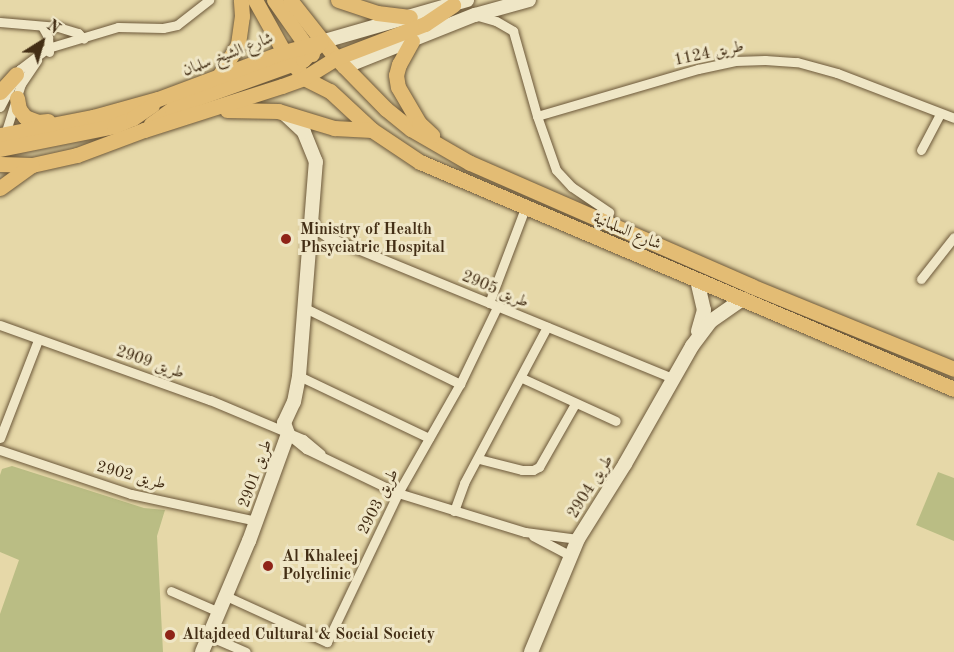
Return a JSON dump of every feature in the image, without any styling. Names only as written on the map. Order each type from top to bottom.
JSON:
[{"type":"main road","points":[[219,76],[238,44],[242,16],[241,0]]},
{"type":"main road","points":[[255,0],[378,123],[412,147],[445,163],[470,163]]},
{"type":"main road","points":[[274,0],[314,61]]},
{"type":"main road","points":[[290,0],[314,61]]},
{"type":"main road","points":[[338,0],[377,13],[410,17]]},
{"type":"main road","points":[[144,130],[182,104],[425,24],[460,3]]},
{"type":"main road","points":[[412,41],[399,64],[396,75],[398,87],[419,123],[442,146]]},
{"type":"main road","points":[[0,164],[32,165],[77,155],[144,130],[282,86],[314,61]]},
{"type":"main road","name":"شارع الشيخ سلمان","points":[[2,136],[93,117],[158,99],[219,76],[314,61]]},
{"type":"main road","name":"شارع السلمانية","points":[[314,61],[330,91],[372,130],[420,162],[954,389]]},
{"type":"main road","name":"شارع السلمانية","points":[[314,61],[411,129],[470,163],[751,286],[954,369]]},
{"type":"main road","points":[[0,92],[16,74]]},
{"type":"main road","points":[[17,98],[19,109],[31,120],[93,117]]},
{"type":"main road","points":[[0,149],[114,126],[133,118],[158,99]]},
{"type":"main road","points":[[203,112],[253,109],[278,111],[334,128],[372,130]]},
{"type":"main road","points":[[0,188],[32,165]]},
{"type":"street","points":[[0,107],[16,74],[28,61],[49,50],[118,27],[163,28],[177,25],[209,0]]},
{"type":"street","name":"شارع الشيخ سلمان","points":[[314,61],[412,41],[507,3],[529,0]]},
{"type":"street","name":"شارع الشيخ سلمان","points":[[314,61],[410,17],[460,3]]},
{"type":"street","points":[[475,15],[496,21],[513,31],[537,116],[556,170],[563,179],[609,212]]},
{"type":"street","points":[[0,22],[58,27],[83,38]]},
{"type":"street","points":[[42,26],[48,37],[49,50]]},
{"type":"street","points":[[2,136],[21,84],[31,66],[49,50]]},
{"type":"street","name":"طريق 1124","points":[[537,116],[698,69],[735,61],[765,60],[797,62],[844,75],[954,118]]},
{"type":"street","name":"طريق 2901","points":[[202,652],[257,520],[288,434],[284,423],[294,402],[299,376],[316,174],[314,152],[297,123],[278,111]]},
{"type":"street","points":[[921,150],[940,114]]},
{"type":"street","name":"طريق 2903","points":[[226,596],[327,642],[398,493],[460,384],[493,305],[525,208]]},
{"type":"street","name":"طريق 2905","points":[[312,220],[317,230],[326,236],[674,379]]},
{"type":"street","points":[[921,279],[952,243]]},
{"type":"street","name":"طريق 2904","points":[[692,346],[704,310],[697,280]]},
{"type":"street","name":"طريق 2904","points":[[531,652],[578,539],[692,346],[711,321],[742,299]]},
{"type":"street","points":[[305,308],[460,384]]},
{"type":"street","name":"طريق 2909","points":[[0,325],[210,400],[288,434],[306,449],[321,454],[358,476],[398,493],[525,532]]},
{"type":"street","points":[[454,511],[464,483],[479,459],[547,327]]},
{"type":"street","points":[[0,438],[38,340]]},
{"type":"street","points":[[299,376],[429,438]]},
{"type":"street","points":[[522,378],[616,421]]},
{"type":"street","points":[[479,459],[522,470],[533,470],[539,467],[575,404]]},
{"type":"street","name":"طريق 2902","points":[[0,450],[131,494],[257,520]]},
{"type":"street","points":[[525,532],[578,539]]},
{"type":"street","points":[[525,532],[571,556]]},
{"type":"street","points":[[171,591],[219,612]]},
{"type":"street","points":[[209,636],[246,652]]},
{"type":"green space","points":[[12,466],[144,508],[165,510],[157,536],[163,652],[0,652],[0,614],[19,560],[0,552],[0,475],[2,469]]},
{"type":"green space","points":[[938,472],[954,478],[954,541],[916,525]]},
{"type":"place","name":"Ministry of Health Phsyciatric Hospital","points":[[286,239]]},
{"type":"place","name":"Al Khaleej Polyclinic","points":[[268,566]]},
{"type":"place","name":"Altajdeed Cultural & Social Society","points":[[170,635]]}]
